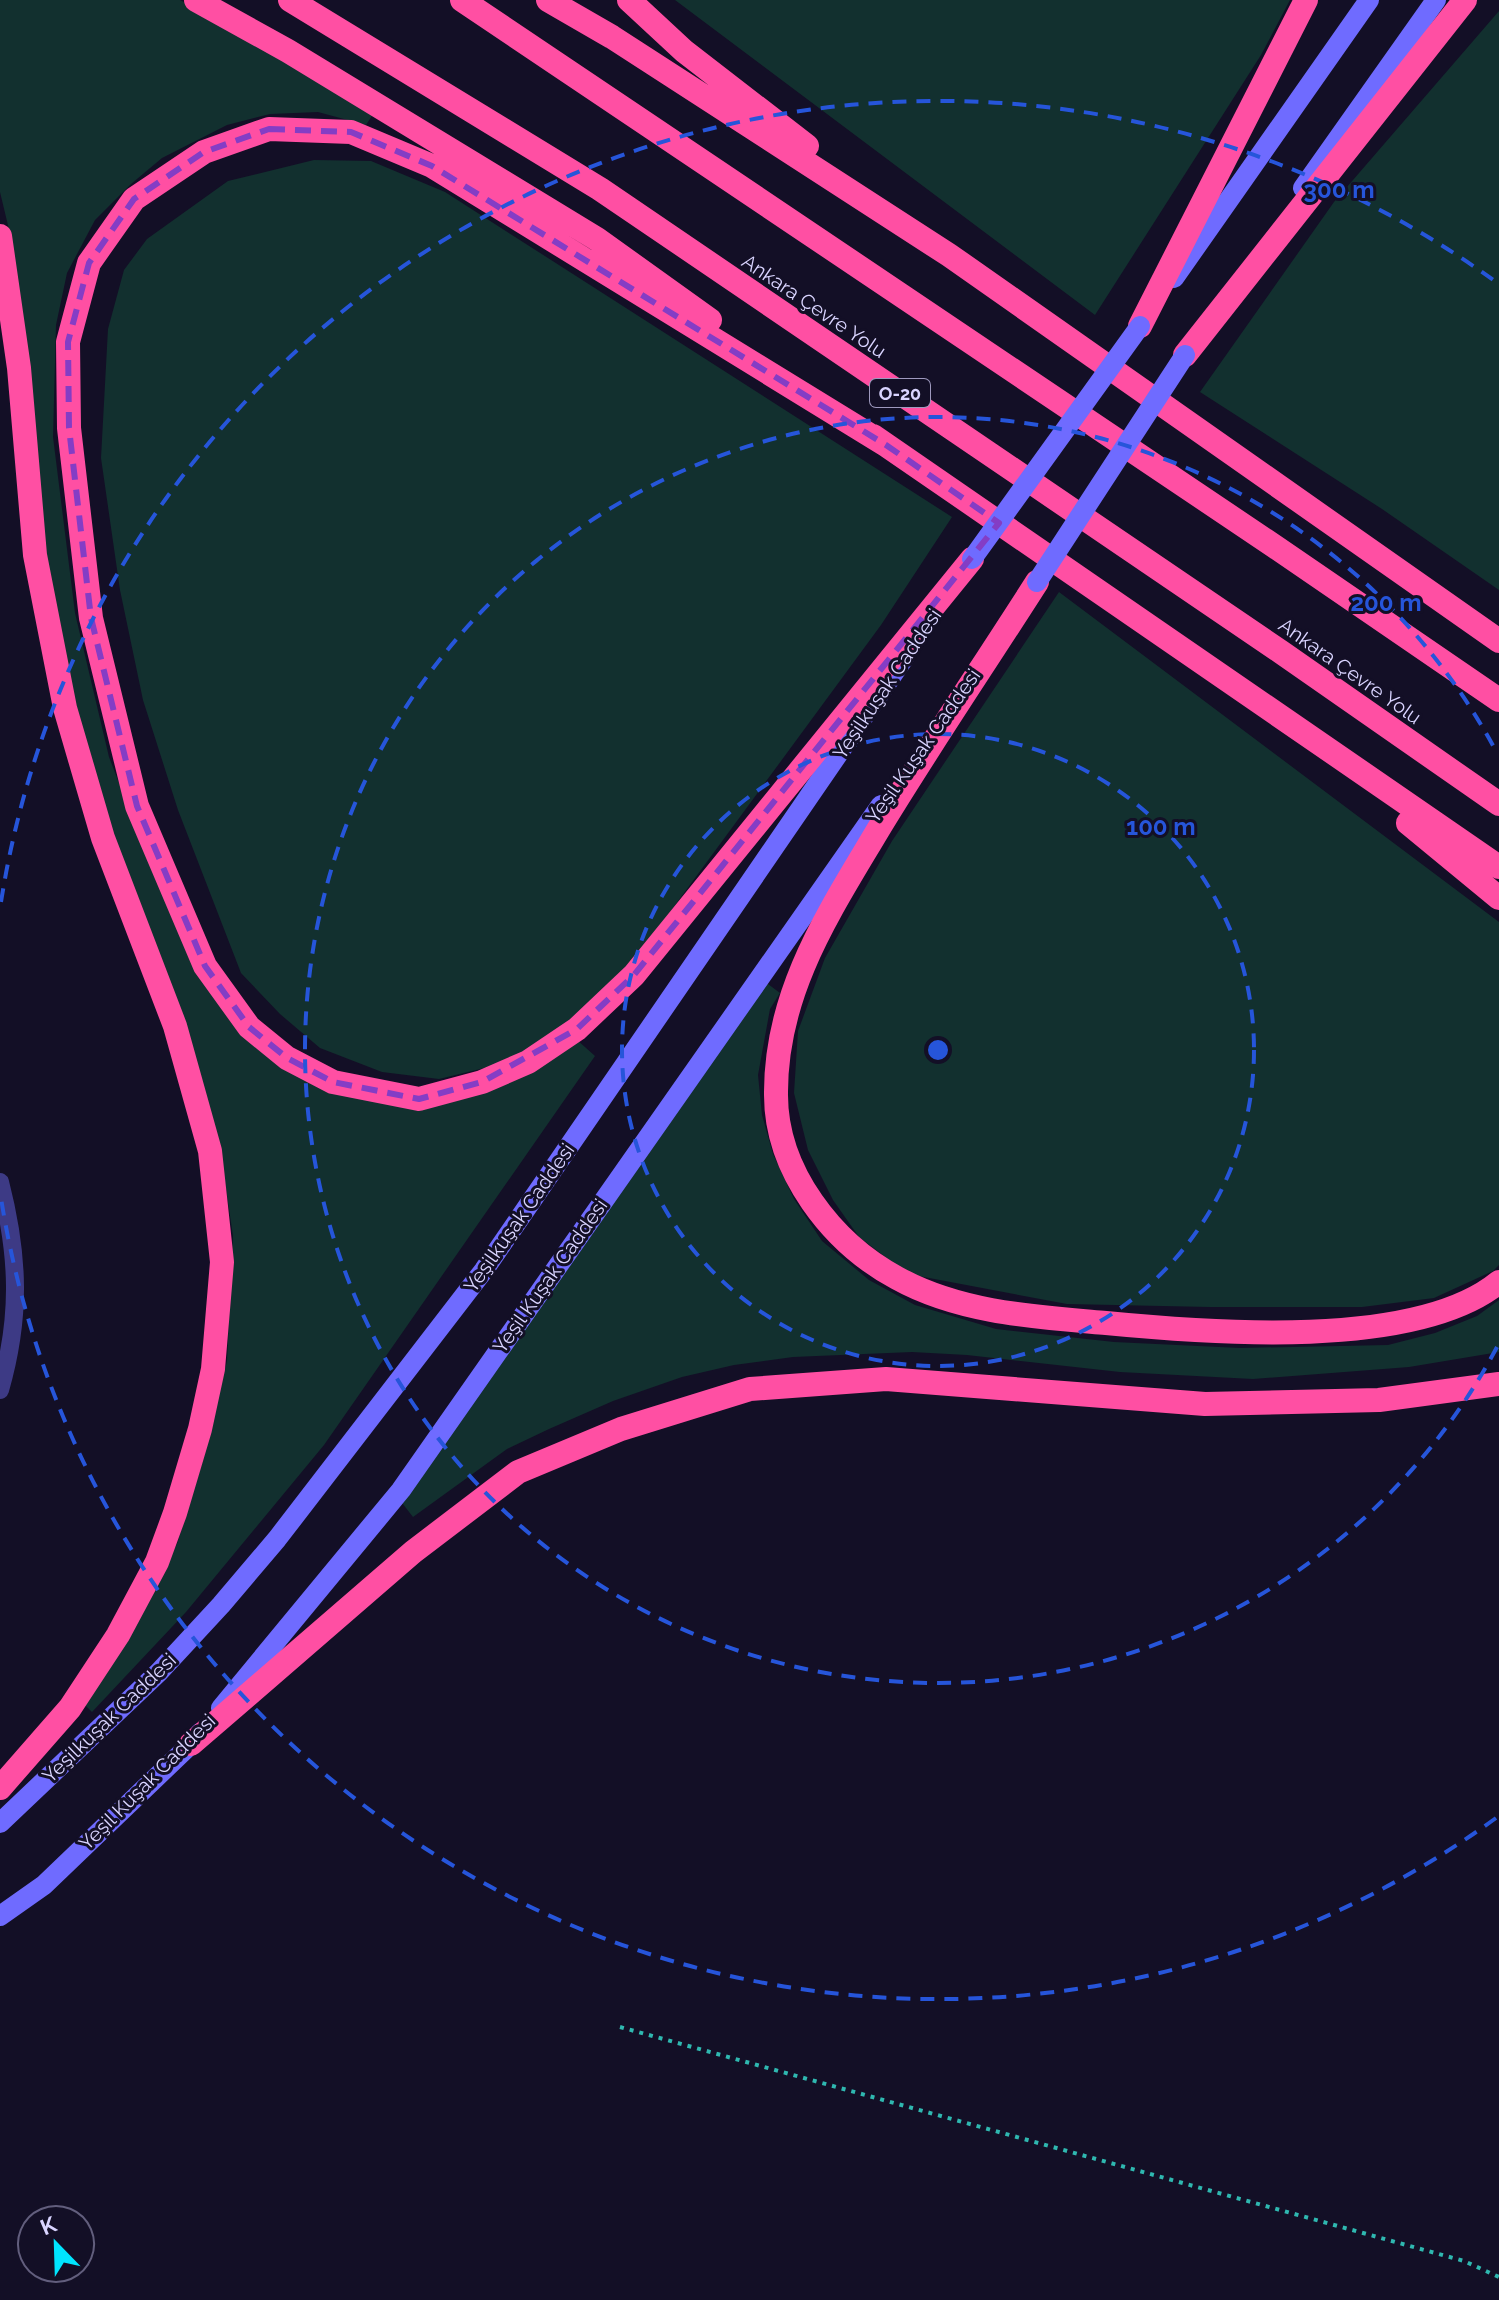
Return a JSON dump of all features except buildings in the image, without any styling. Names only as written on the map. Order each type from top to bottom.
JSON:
[{"type":"highway","points":[[196,0],[288,51],[597,239],[886,445],[1499,867]]},
{"type":"highway","name":"Ankara Çevre Yolu","points":[[290,0],[600,189],[1499,804]]},
{"type":"highway","points":[[462,0],[1499,700]]},
{"type":"highway","points":[[548,0],[612,37],[949,255],[1499,641]]},
{"type":"highway","points":[[629,0],[684,51],[949,255]]},
{"type":"highway","points":[[1140,326],[1306,0]]},
{"type":"highway","points":[[1185,355],[1465,0]]},
{"type":"highway","points":[[886,445],[432,166],[351,132],[269,129],[204,152],[134,199],[89,263],[68,342],[69,428],[91,618],[137,806],[205,966],[249,1027],[287,1058],[333,1082],[419,1099],[482,1082],[528,1062],[577,1029],[634,975],[972,559]]},
{"type":"highway","points":[[0,236],[19,368],[35,555],[65,708],[103,838],[175,1026],[210,1151],[222,1262],[213,1369],[200,1429],[157,1562],[118,1635],[70,1708],[0,1788]]},
{"type":"highway","points":[[1220,444],[1499,620]]},
{"type":"highway","points":[[1037,582],[902,791],[834,904],[801,969],[791,995],[777,1067],[776,1099],[780,1127],[801,1185],[833,1229],[875,1265],[923,1291],[978,1307],[1061,1319],[1233,1332],[1322,1331],[1424,1317],[1471,1301],[1499,1282]]},
{"type":"highway","points":[[1217,673],[1448,853],[1499,898]]},
{"type":"highway","points":[[191,1744],[413,1552],[518,1472],[621,1429],[750,1389],[886,1379],[1205,1404],[1379,1400],[1499,1384]]},
{"type":"main road","name":"Yeşilkuşak Caddesi","points":[[0,1823],[159,1672],[221,1605],[277,1539],[484,1270],[972,559],[1369,0]]},
{"type":"main road","name":"Yeşil Kuşak Caddesi","points":[[0,1916],[44,1885],[191,1744],[401,1490],[1037,582],[1185,355],[1436,0]]},
{"type":"street","points":[[0,1182],[14,1254],[16,1300],[13,1333],[1,1380]]},
{"type":"path","points":[[620,2027],[1448,2256],[1499,2277]]},
{"type":"highlighted area","points":[[269,129],[351,132],[432,166],[886,445],[999,523],[634,975],[577,1029],[482,1082],[419,1099],[333,1082],[287,1058],[249,1027],[205,966],[137,806],[91,618],[69,428],[68,342],[89,263],[134,199],[204,152]]},
{"type":"green space","points":[[0,0],[180,0],[377,108],[366,125],[318,112],[270,114],[227,125],[162,158],[95,220],[67,273],[56,325],[53,437],[75,613],[109,757],[153,871],[242,1035],[421,1108],[576,1039],[595,1056],[324,1445],[186,1612],[92,1712],[80,1700],[117,1649],[177,1544],[201,1467],[227,1361],[233,1236],[224,1175],[122,869],[49,612],[12,242],[0,192]]},
{"type":"green space","points":[[675,0],[1290,0],[1261,55],[1095,315]]},
{"type":"green space","points":[[1499,11],[1499,590],[1382,509],[1200,392],[1334,202]]},
{"type":"green space","points":[[314,160],[371,161],[445,192],[952,517],[881,625],[620,980],[553,1039],[505,1063],[439,1079],[382,1072],[320,1048],[280,1014],[241,973],[178,810],[143,700],[120,590],[101,458],[108,329],[124,270],[147,239],[228,181]]},
{"type":"green space","points":[[1059,592],[1499,922],[1499,1265],[1493,1271],[1434,1298],[1362,1307],[1067,1304],[908,1274],[859,1237],[833,1200],[808,1150],[794,1093],[798,1031],[825,958],[892,841]]},
{"type":"green space","points":[[764,981],[780,993],[770,1009],[758,1075],[762,1115],[773,1154],[794,1199],[822,1241],[869,1280],[915,1305],[996,1329],[1114,1342],[1240,1348],[1388,1345],[1435,1333],[1477,1316],[1499,1300],[1499,1352],[1409,1367],[1253,1379],[1120,1372],[912,1352],[793,1357],[734,1365],[682,1377],[613,1401],[549,1429],[507,1449],[413,1517],[399,1499]]}]
